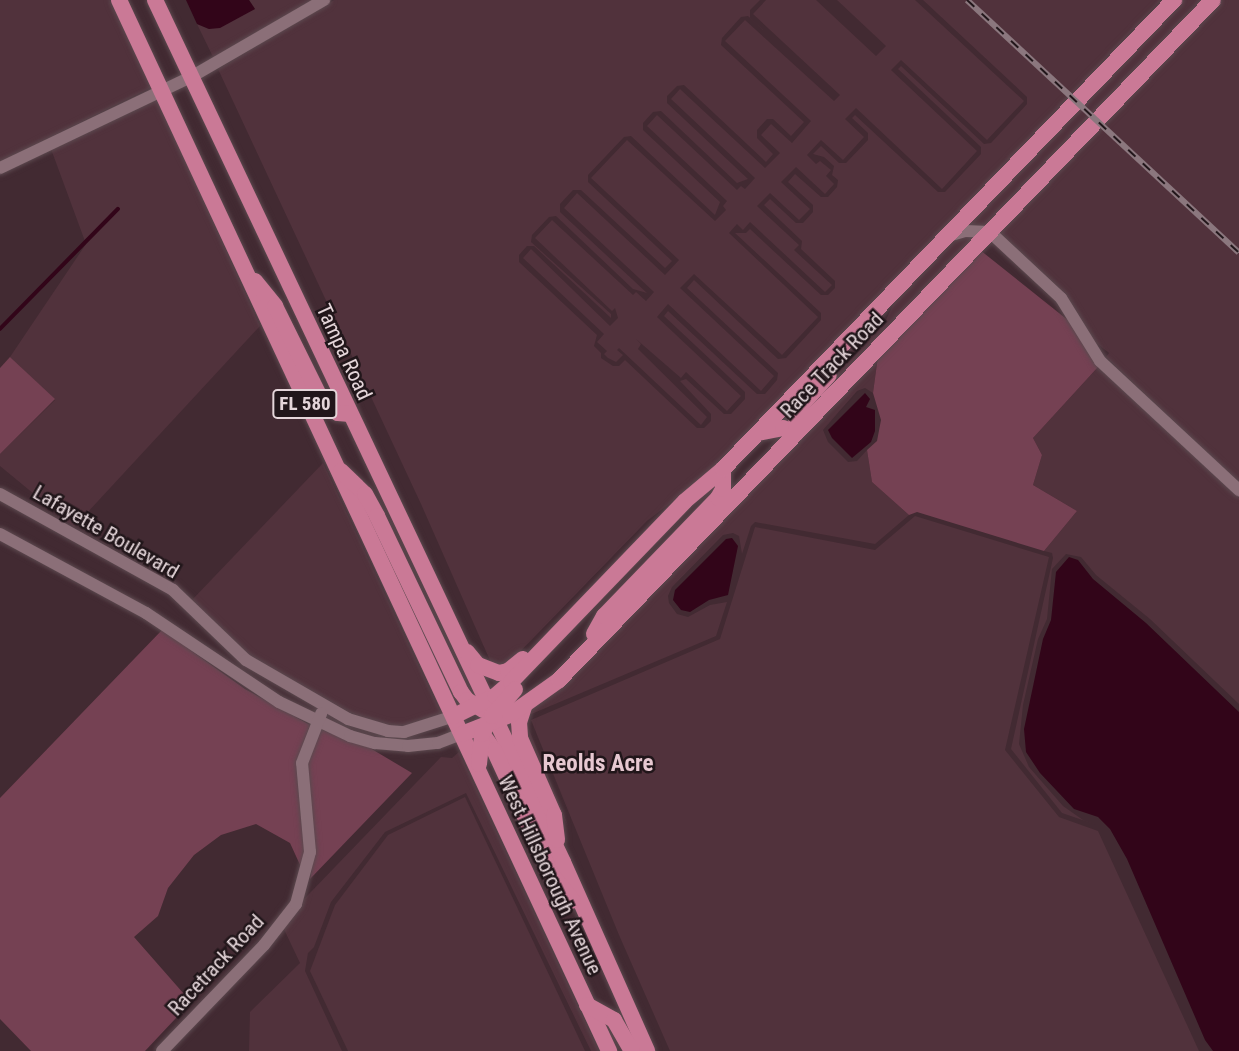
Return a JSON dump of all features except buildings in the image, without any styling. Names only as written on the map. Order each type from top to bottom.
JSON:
[{"type":"main road","name":"FL 580","points":[[119,0],[334,465],[454,716]]},
{"type":"main road","name":"Tampa Road","points":[[155,0],[458,641],[484,719]]},
{"type":"main road","name":"Race Track Road","points":[[484,719],[511,682],[685,501],[723,469],[1174,0]]},
{"type":"main road","name":"Race Track Road","points":[[454,716],[484,719],[524,707],[559,680],[1213,0]]},
{"type":"main road","points":[[241,263],[275,306],[323,403],[338,413],[350,414]]},
{"type":"main road","points":[[909,276],[941,282]]},
{"type":"main road","points":[[757,434],[783,428],[796,433],[797,410],[881,319],[892,294]]},
{"type":"main road","points":[[723,469],[740,473],[766,464]]},
{"type":"main road","points":[[334,465],[365,494],[455,681],[484,719],[494,750],[552,875],[585,917]]},
{"type":"main road","points":[[484,719],[723,469]]},
{"type":"main road","points":[[582,656],[604,616],[718,498],[723,489],[723,469]]},
{"type":"main road","points":[[458,641],[486,670],[499,673],[508,671],[651,525],[685,501]]},
{"type":"main road","points":[[524,707],[519,722],[520,737],[554,815],[559,853]]},
{"type":"main road","name":"West Hillsborough Avenue","points":[[454,716],[484,719]]},
{"type":"main road","name":"West Hillsborough Avenue","points":[[484,719],[479,770],[608,1051]]},
{"type":"main road","name":"West Hillsborough Avenue","points":[[484,719],[559,853],[585,917],[647,1051]]},
{"type":"main road","points":[[587,1005],[614,1020],[632,1051]]},
{"type":"street","points":[[0,168],[191,77],[324,0]]},
{"type":"street","points":[[948,236],[965,230],[990,232],[1061,298],[1100,361],[1239,490]]},
{"type":"street","name":"Lafayette Boulevard","points":[[0,494],[173,590],[246,660],[325,706],[358,722],[388,731],[420,728],[454,716]]},
{"type":"street","points":[[0,534],[146,613],[248,684],[317,722],[351,736],[393,746],[438,743],[484,719]]},
{"type":"street","points":[[317,722],[325,706]]},
{"type":"street","name":"Racetrack Road","points":[[162,1051],[264,945],[296,904],[310,852],[302,763],[317,722]]},
{"type":"shaded area","points":[[0,0],[110,0],[152,87],[0,162]]},
{"type":"shaded area","points":[[186,0],[249,0],[255,9],[220,28],[209,29],[197,24]]},
{"type":"shaded area","points":[[249,0],[314,0],[214,59],[197,24],[209,29],[255,9]]},
{"type":"shaded area","points":[[334,0],[760,0],[750,10],[750,18],[741,17],[722,38],[721,45],[804,122],[791,136],[773,119],[767,119],[757,130],[757,138],[773,154],[766,162],[684,85],[677,86],[667,96],[667,103],[748,179],[737,183],[661,111],[653,112],[643,123],[643,130],[720,202],[715,215],[631,136],[624,137],[588,175],[588,182],[672,261],[665,268],[581,190],[573,190],[560,204],[560,212],[647,293],[633,289],[556,216],[549,217],[532,235],[531,242],[611,314],[611,318],[534,246],[527,246],[519,255],[519,262],[597,335],[594,346],[601,353],[601,358],[613,366],[619,366],[625,360],[697,428],[704,428],[711,421],[711,414],[680,381],[686,379],[724,414],[731,414],[745,399],[745,392],[664,316],[668,311],[757,394],[765,394],[777,380],[778,373],[687,288],[694,280],[778,359],[786,358],[821,320],[821,313],[735,233],[746,233],[750,229],[821,295],[828,295],[835,288],[835,281],[801,249],[802,241],[764,205],[770,199],[796,223],[803,223],[813,212],[813,205],[788,182],[795,174],[821,197],[828,197],[837,187],[838,180],[832,175],[834,166],[824,157],[813,154],[821,146],[839,163],[846,163],[868,140],[868,133],[852,118],[855,115],[938,192],[945,192],[981,154],[981,147],[898,69],[901,66],[984,144],[991,143],[1027,104],[1027,97],[923,0],[1161,0],[712,471],[647,521],[507,665],[492,665],[421,504],[218,69]]},
{"type":"shaded area","points":[[766,0],[816,0],[876,56],[886,46],[837,0],[915,0],[1024,101],[987,140],[901,60],[891,70],[977,151],[942,189],[856,108],[845,119],[864,137],[843,160],[821,140],[807,155],[816,164],[820,161],[831,170],[826,176],[834,184],[825,194],[796,167],[781,182],[810,209],[799,220],[770,193],[757,206],[799,245],[794,250],[832,285],[825,292],[750,222],[743,230],[737,224],[729,233],[818,317],[782,355],[694,274],[680,288],[774,376],[761,391],[668,304],[657,317],[741,396],[727,411],[686,372],[681,378],[636,339],[641,344],[638,349],[707,417],[701,425],[619,348],[617,350],[623,355],[616,362],[608,358],[604,354],[607,351],[597,342],[604,334],[523,258],[531,249],[610,326],[618,318],[615,308],[612,311],[535,238],[552,220],[633,295],[636,292],[646,301],[654,292],[564,208],[577,193],[665,275],[679,260],[591,178],[627,140],[715,221],[726,210],[723,206],[727,201],[647,126],[657,115],[737,190],[741,186],[745,189],[755,178],[671,99],[680,89],[765,168],[780,153],[761,135],[771,124],[792,143],[811,121],[725,41],[745,20],[834,101],[840,95],[753,14]]},
{"type":"shaded area","points":[[1182,0],[1206,0],[988,225],[966,225]]},
{"type":"shaded area","points":[[1221,0],[1239,0],[1239,482],[1106,357],[1109,353],[1095,342],[1066,294],[998,231]]},
{"type":"shaded area","points":[[157,97],[260,326],[74,527],[0,466],[0,454],[55,400],[10,357],[86,244],[51,149]]},
{"type":"shaded area","points":[[965,236],[979,236],[800,418],[807,406],[885,322],[897,296],[950,241]]},
{"type":"shaded area","points":[[980,250],[1069,321],[1098,367],[1033,438],[1042,455],[1033,485],[1077,511],[1044,551],[917,512],[909,515],[872,482],[867,450],[877,441],[881,420],[873,393],[878,356]]},
{"type":"shaded area","points":[[878,356],[873,393],[865,388],[857,391],[823,430],[828,442],[848,462],[857,461],[867,450],[872,482],[909,515],[875,544],[755,522],[751,526],[742,554],[739,536],[733,533],[723,535],[672,587],[668,596],[669,603],[677,614],[688,617],[710,605],[727,602],[716,636],[529,715],[526,722],[569,828],[526,735],[525,721],[530,709]]},
{"type":"shaded area","points":[[10,357],[55,399],[0,454],[0,368]]},
{"type":"shaded area","points":[[1098,367],[1239,498],[1239,704],[1150,619],[1096,575],[1081,557],[1066,554],[1052,569],[1047,619],[1038,639],[1023,705],[1019,744],[1029,767],[1063,806],[1083,820],[1100,826],[1062,813],[1011,749],[1053,558],[1052,553],[1044,551],[1077,511],[1033,485],[1042,455],[1033,438]]},
{"type":"shaded area","points":[[865,393],[870,399],[866,407],[875,410],[875,431],[871,442],[852,458],[832,438],[828,430]]},
{"type":"shaded area","points":[[323,463],[442,715],[404,726],[390,726],[351,713],[250,656],[192,600]]},
{"type":"shaded area","points":[[915,516],[1049,557],[1005,750],[1059,817],[1098,831],[1199,1051],[670,1051],[619,935],[531,720],[720,639],[755,527],[875,550]]},
{"type":"shaded area","points":[[732,538],[738,546],[728,595],[709,600],[690,612],[681,610],[673,600],[675,590],[726,539]]},
{"type":"shaded area","points":[[1069,557],[1078,560],[1093,579],[1146,623],[1239,712],[1239,1051],[1213,1051],[1205,1040],[1127,859],[1110,829],[1098,817],[1074,809],[1040,773],[1026,752],[1024,729],[1043,639],[1051,620],[1056,572]]},
{"type":"shaded area","points":[[162,630],[245,689],[310,725],[296,763],[304,852],[301,867],[290,843],[256,824],[221,835],[194,855],[168,888],[158,916],[134,937],[191,1002],[145,1051],[31,1051],[0,1019],[0,798]]},
{"type":"shaded area","points":[[320,729],[370,748],[412,773],[310,879],[315,850],[308,763]]},
{"type":"shaded area","points":[[459,752],[599,1051],[591,1051],[466,793],[385,832],[331,902],[314,947],[308,953],[305,971],[342,1051],[249,1051],[250,1012],[300,963],[281,923],[441,757],[452,758]]},
{"type":"shaded area","points":[[465,797],[585,1051],[348,1051],[310,971],[335,905],[388,835]]},
{"type":"waterway","points":[[0,329],[118,209]]},
{"type":"railway","points":[[967,0],[1239,253]]},
{"type":"district","name":"Reolds Acre","points":[[598,764]]}]
